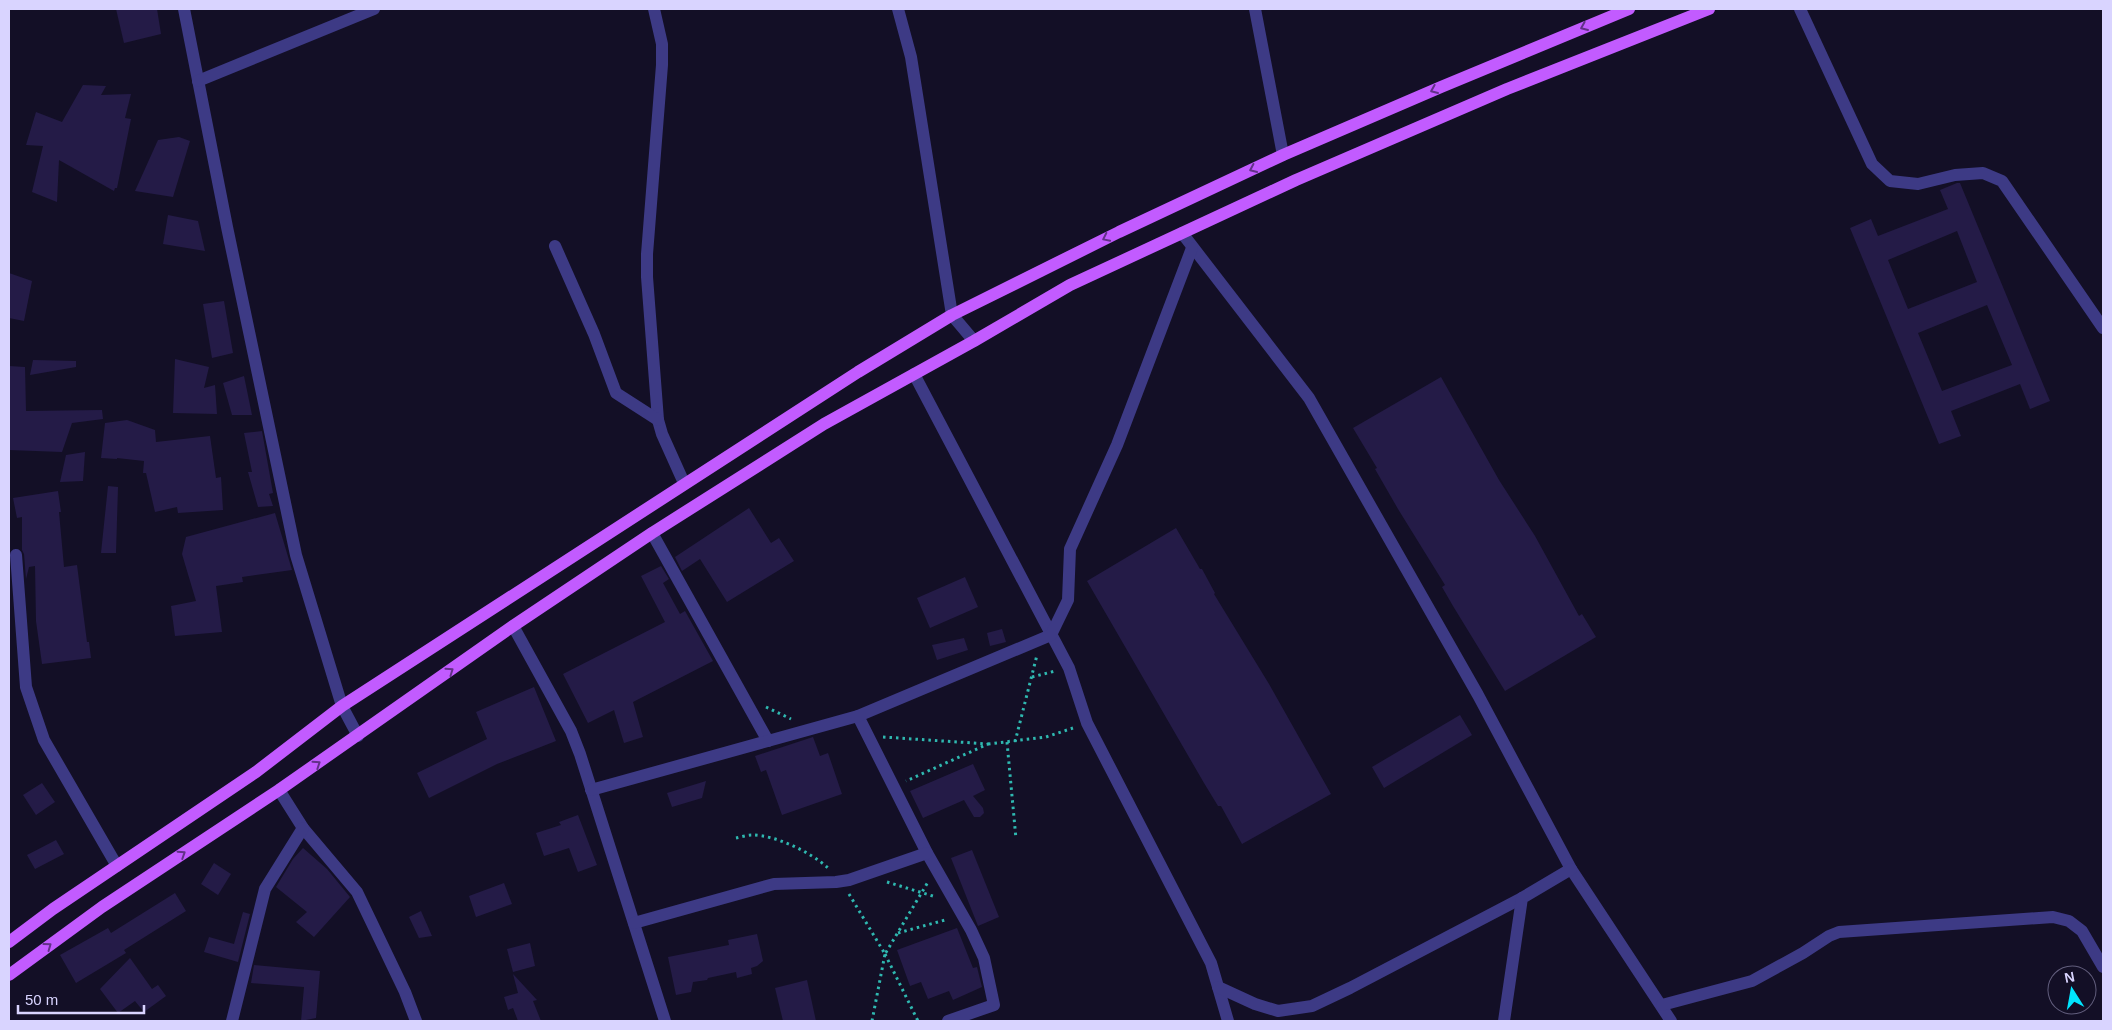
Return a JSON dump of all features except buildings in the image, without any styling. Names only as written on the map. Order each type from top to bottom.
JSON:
[{"type":"main road","points":[[9,942],[53,909],[256,772],[342,706],[684,483],[858,372],[952,315],[1119,232],[1283,155],[1629,9]]},
{"type":"main road","points":[[9,975],[102,907],[358,736],[513,626],[652,533],[824,424],[974,341],[1070,285],[1296,180],[1507,89],[1709,9]]},
{"type":"street","points":[[184,9],[296,555],[342,706],[358,736]]},
{"type":"street","points":[[198,82],[374,9]]},
{"type":"street","points":[[654,9],[662,44],[662,65],[647,254],[647,278],[658,420],[662,434],[684,483]]},
{"type":"street","points":[[898,9],[911,57],[952,315],[974,341]]},
{"type":"street","points":[[1255,9],[1283,155]]},
{"type":"street","points":[[1800,9],[1872,164],[1890,181],[1918,184],[1955,175],[1983,173],[2002,181],[2103,328]]},
{"type":"street","points":[[1182,233],[1309,398],[1481,701],[1571,869],[1672,1021]]},
{"type":"street","points":[[555,246],[594,334],[616,393],[658,420]]},
{"type":"street","points":[[591,790],[858,716],[1046,637],[1068,600],[1070,549],[1117,445],[1192,248]]},
{"type":"street","points":[[914,374],[1046,637],[1069,668],[1087,723],[1211,963],[1228,1021]]},
{"type":"street","points":[[652,533],[768,741]]},
{"type":"street","points":[[16,555],[26,687],[36,719],[44,740],[117,866]]},
{"type":"street","points":[[513,626],[571,731],[665,1021]]},
{"type":"street","points":[[858,716],[927,853],[971,930],[984,958],[994,1004],[948,1021]]},
{"type":"street","points":[[279,790],[303,828],[357,892],[416,1021]]},
{"type":"street","points":[[232,1021],[265,889],[303,828]]},
{"type":"street","points":[[634,924],[774,884],[842,881],[927,853]]},
{"type":"street","points":[[1218,987],[1255,1004],[1278,1011],[1312,1006],[1522,898],[1571,869]]},
{"type":"street","points":[[1504,1021],[1522,898]]},
{"type":"street","points":[[1662,1005],[1752,981],[1839,932],[2053,917],[2069,921],[2082,931],[2103,967]]},
{"type":"path","points":[[1015,742],[1032,677],[1046,637]]},
{"type":"path","points":[[1032,677],[1069,668]]},
{"type":"path","points":[[743,695],[788,719],[796,720]]},
{"type":"path","points":[[868,736],[988,744],[1046,737],[1087,723]]},
{"type":"path","points":[[1007,742],[1016,839]]},
{"type":"path","points":[[894,787],[988,744]]},
{"type":"path","points":[[736,838],[752,836],[788,844],[825,865],[842,881],[885,954],[918,1021]]},
{"type":"path","points":[[872,1021],[885,954],[936,869]]},
{"type":"path","points":[[898,933],[945,920]]}]
